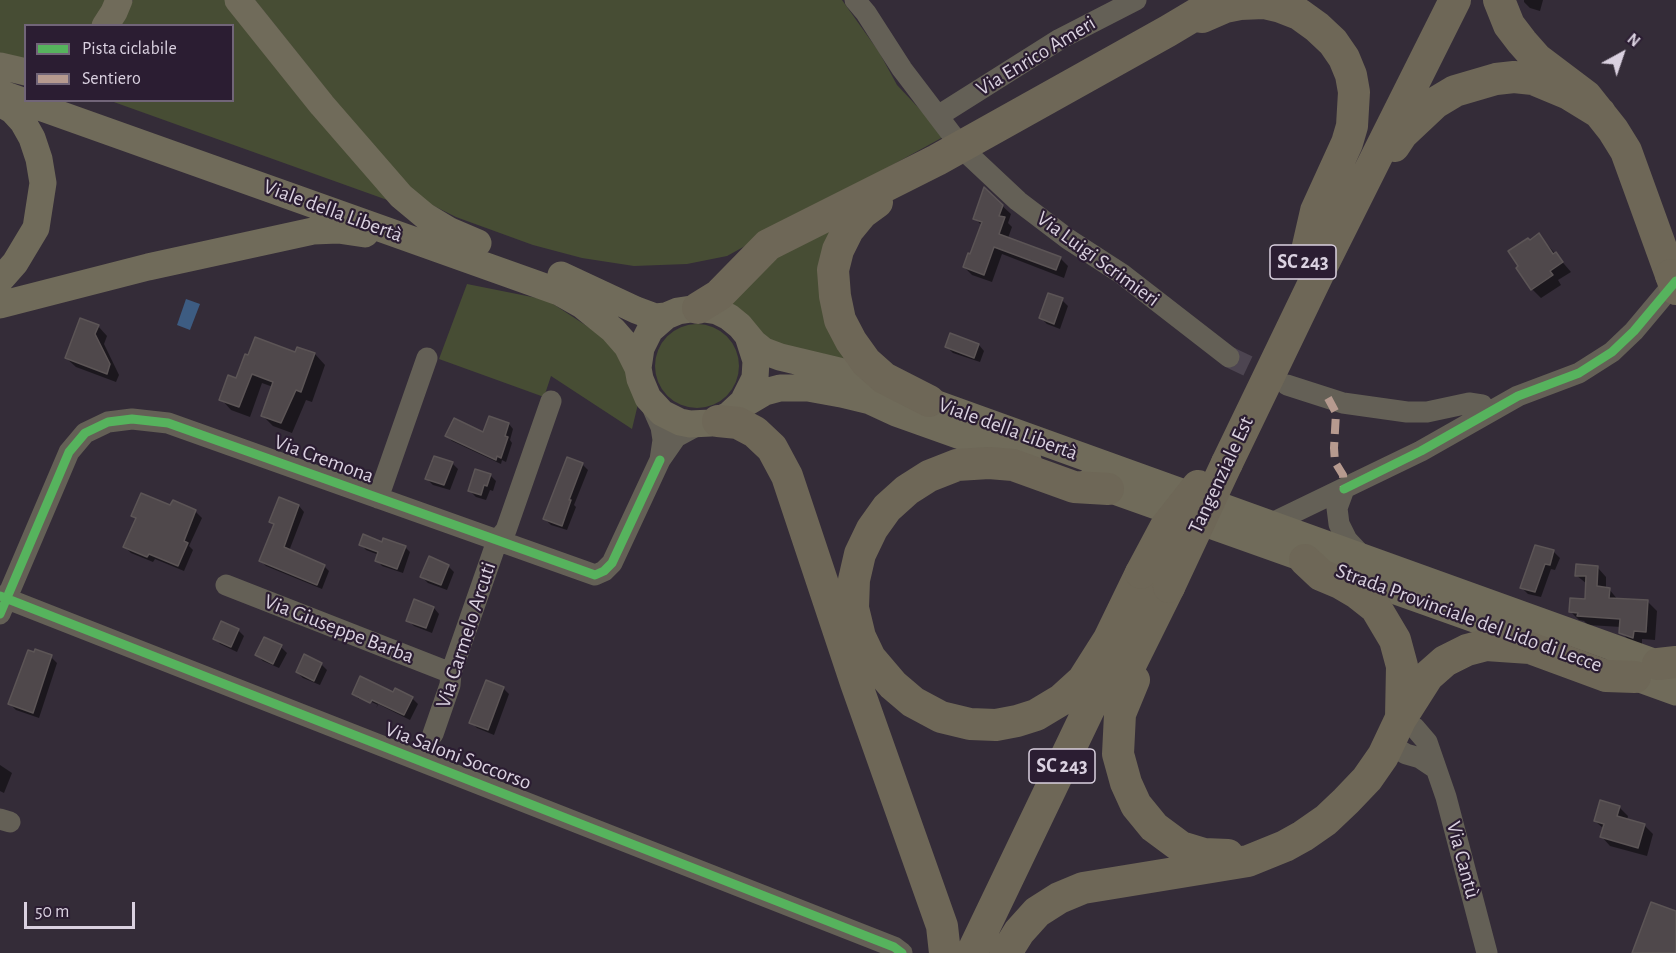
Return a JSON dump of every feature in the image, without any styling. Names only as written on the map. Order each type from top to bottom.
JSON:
[{"type":"highway","points":[[1168,32],[1220,0]]},
{"type":"highway","name":"Tangenziale Est","points":[[1160,582],[1200,542],[1206,490],[1433,0]]},
{"type":"highway","name":"Tangenziale Est","points":[[1313,263],[1455,0]]},
{"type":"highway","points":[[1499,0],[1509,25],[1530,51],[1586,96],[1613,130],[1626,151],[1674,282]]},
{"type":"highway","points":[[698,308],[719,295],[768,245],[945,148],[1168,32],[1225,7],[1240,4],[1264,3],[1299,14],[1333,42],[1344,58],[1351,75],[1354,92],[1352,126],[1347,143],[1316,212],[1313,263]]},
{"type":"highway","points":[[1313,263],[1349,232],[1391,150],[1402,134],[1435,103],[1455,91],[1496,79],[1514,77],[1533,79],[1569,94],[1600,113]]},
{"type":"highway","points":[[929,400],[884,378],[866,362],[840,320],[833,270],[838,250],[848,230],[862,213],[945,148]]},
{"type":"highway","points":[[719,418],[746,426],[764,440],[779,458],[787,476],[856,683],[942,926],[945,953]]},
{"type":"highway","points":[[1108,489],[1074,487],[1013,465],[989,463],[957,465],[929,476],[907,490],[887,508],[872,529],[860,554],[854,580],[853,608],[860,637],[870,658],[893,685],[913,702],[941,717],[970,724],[996,725],[1017,721],[1036,715],[1061,700],[1083,680],[1109,639],[1160,582]]},
{"type":"highway","points":[[1305,560],[1321,575],[1357,592],[1376,608],[1395,639],[1402,666],[1395,732]]},
{"type":"highway","points":[[1160,582],[1120,714],[1118,754],[1136,805],[1154,827],[1182,847],[1204,854],[1230,855],[1285,846]]},
{"type":"highway","name":"SC 243","points":[[972,953],[1160,582]]},
{"type":"highway","name":"SC 243","points":[[992,953],[1160,582]]},
{"type":"highway","points":[[1006,953],[1019,932],[1037,912],[1059,898],[1083,888],[1248,861],[1285,846],[1326,820],[1367,779],[1383,756],[1428,676],[1445,661],[1467,650],[1486,645],[1530,648],[1606,676],[1661,668]]},
{"type":"main road","points":[[106,24],[119,0]]},
{"type":"main road","points":[[238,0],[322,105],[401,196],[425,216],[478,243]]},
{"type":"main road","points":[[0,66],[24,72]]},
{"type":"main road","points":[[0,75],[24,83]]},
{"type":"main road","name":"Viale della Libertà","points":[[0,93],[24,102]]},
{"type":"main road","points":[[0,102],[12,110],[23,122],[32,138],[39,159],[43,183],[36,228],[15,263],[0,280]]},
{"type":"main road","name":"Viale della Libertà","points":[[25,102],[559,292],[597,316],[613,330],[627,346],[649,399],[662,413],[680,422],[719,418],[765,392],[780,388],[808,388],[841,394],[870,401],[897,413],[1108,489],[1266,534]]},
{"type":"main road","name":"Viale della Libertà","points":[[77,102],[553,270],[645,314],[655,317],[666,316],[678,311],[698,308],[717,311],[729,317],[764,351],[847,373],[929,400],[1266,534]]},
{"type":"main road","points":[[0,305],[148,267],[313,231],[338,230],[366,234],[521,278]]},
{"type":"main road","points":[[638,368],[645,339],[657,322],[666,316]]},
{"type":"main road","points":[[719,418],[748,395],[754,378],[756,361],[748,336]]},
{"type":"main road","name":"Strada Provinciale del Lido di Lecce","points":[[1266,534],[1364,558],[1661,668],[1676,692]]},
{"type":"main road","name":"Strada Provinciale del Lido di Lecce","points":[[1266,534],[1305,560],[1430,602],[1661,668]]},
{"type":"street","points":[[855,0],[902,69],[938,116],[945,148]]},
{"type":"street","name":"Via Enrico Ameri","points":[[938,116],[1060,39],[1136,0]]},
{"type":"street","name":"Via Luigi Scrimieri","points":[[970,156],[1018,201],[1068,239],[1122,274],[1229,357]]},
{"type":"street","points":[[1266,534],[1344,489],[1421,451],[1518,396],[1579,373],[1612,352],[1634,331],[1674,282]]},
{"type":"street","points":[[378,498],[427,358]]},
{"type":"street","points":[[1287,385],[1343,403],[1407,412],[1427,412],[1469,403],[1482,405],[1486,413]]},
{"type":"street","name":"Via Cremona","points":[[649,399],[661,427],[663,440],[660,460]]},
{"type":"street","name":"Via Carmelo Arcuti","points":[[433,734],[450,685],[451,673],[497,541],[506,530],[551,402]]},
{"type":"street","name":"Via Cremona","points":[[2,603],[69,452],[86,433],[108,422],[132,419],[168,423],[595,575],[604,571],[612,563],[660,460],[676,437],[719,418]]},
{"type":"street","points":[[1344,489],[1337,508],[1339,524],[1347,540],[1364,558]]},
{"type":"street","name":"Via Giuseppe Barba","points":[[226,585],[451,673]]},
{"type":"street","name":"Via Saloni Soccorso","points":[[2,603],[894,946],[902,953]]},
{"type":"street","name":"Via Cantù","points":[[1395,732],[1415,728],[1427,742],[1446,797],[1487,953]]},
{"type":"green space","points":[[0,0],[108,0],[96,24],[24,24],[24,62],[0,53]]},
{"type":"green space","points":[[133,0],[228,0],[404,206],[114,102],[234,102],[234,24],[121,24]]},
{"type":"green space","points":[[255,0],[842,0],[879,52],[897,85],[945,136],[727,256],[687,264],[634,266],[582,258],[533,245],[456,217],[430,204],[403,186]]},
{"type":"green space","points":[[850,211],[829,251],[866,372],[769,346],[727,299],[751,273]]},
{"type":"green space","points":[[467,284],[547,300],[622,349],[638,404],[632,429],[551,376],[544,397],[439,359]]},
{"type":"green space","points":[[697,324],[713,327],[727,336],[736,350],[739,366],[736,382],[727,396],[713,405],[697,408],[681,405],[667,396],[658,382],[655,366],[658,350],[667,336],[681,327]]},
{"type":"water","points":[[186,299],[200,304],[190,330],[177,325]]},
{"type":"building","points":[[984,187],[1003,205],[999,216],[1005,217],[999,234],[1061,257],[1056,270],[994,247],[984,275],[963,267],[982,222],[973,219]]},
{"type":"building","points":[[1539,233],[1553,254],[1556,252],[1563,262],[1550,271],[1553,275],[1531,290],[1508,251]]},
{"type":"building","points":[[1048,293],[1063,298],[1054,324],[1039,318]]},
{"type":"building","points":[[80,318],[99,325],[95,334],[110,364],[107,374],[65,358]]},
{"type":"building","points":[[950,333],[979,344],[974,358],[945,347]]},
{"type":"building","points":[[255,337],[295,352],[297,347],[315,353],[301,392],[296,390],[281,423],[261,416],[273,382],[252,374],[239,407],[219,400],[228,375],[236,378],[245,354],[248,355]]},
{"type":"building","points":[[489,416],[509,423],[505,436],[508,437],[501,458],[497,456],[496,460],[445,436],[454,418],[483,432]]},
{"type":"building","points":[[434,456],[453,462],[444,485],[425,479]]},
{"type":"building","points":[[567,457],[583,463],[562,526],[543,519]]},
{"type":"building","points":[[475,469],[491,474],[481,495],[468,491]]},
{"type":"building","points":[[141,493],[170,505],[173,500],[196,510],[184,541],[188,543],[178,566],[149,554],[147,557],[123,547],[136,518],[131,516]]},
{"type":"building","points":[[279,497],[299,505],[284,547],[325,565],[317,585],[259,561],[274,524],[269,522]]},
{"type":"building","points":[[363,534],[382,542],[383,538],[406,546],[397,569],[375,561],[378,552],[359,545]]},
{"type":"building","points":[[1535,545],[1554,550],[1550,565],[1545,564],[1535,592],[1520,588]]},
{"type":"building","points":[[429,556],[449,565],[441,585],[420,577]]},
{"type":"building","points":[[1576,564],[1598,566],[1597,586],[1610,588],[1609,598],[1648,600],[1646,632],[1634,631],[1633,638],[1619,633],[1620,619],[1577,616],[1578,613],[1569,612],[1570,598],[1585,599],[1586,576],[1575,576]]},
{"type":"building","points":[[414,599],[434,607],[426,628],[406,621]]},
{"type":"building","points":[[221,621],[239,629],[231,647],[213,639]]},
{"type":"building","points":[[264,637],[282,645],[273,664],[255,655]]},
{"type":"building","points":[[35,649],[52,655],[33,713],[8,704],[28,650],[34,652]]},
{"type":"building","points":[[304,654],[322,663],[314,681],[296,672]]},
{"type":"building","points":[[360,676],[393,692],[395,688],[413,697],[404,715],[372,700],[370,703],[352,694]]},
{"type":"building","points":[[486,680],[504,687],[488,730],[469,723]]},
{"type":"building","points":[[1600,800],[1620,806],[1617,816],[1645,824],[1638,848],[1600,837],[1604,824],[1594,821]]},
{"type":"building","points":[[1651,902],[1676,911],[1676,953],[1632,953]]},
{"type":"tunnel","points":[[1229,357],[1279,381]]},
{"type":"marked path","points":[[1328,398],[1336,413],[1335,462],[1343,475],[1344,489]]},
{"type":"cycle path","points":[[1344,489],[1421,451],[1518,396],[1579,373],[1612,352],[1634,331],[1676,281]]},
{"type":"cycle path","points":[[0,614],[69,452],[85,433],[108,422],[132,419],[168,423],[595,575],[604,571],[612,563],[660,460]]},
{"type":"cycle path","points":[[0,596],[894,947],[902,953]]}]
